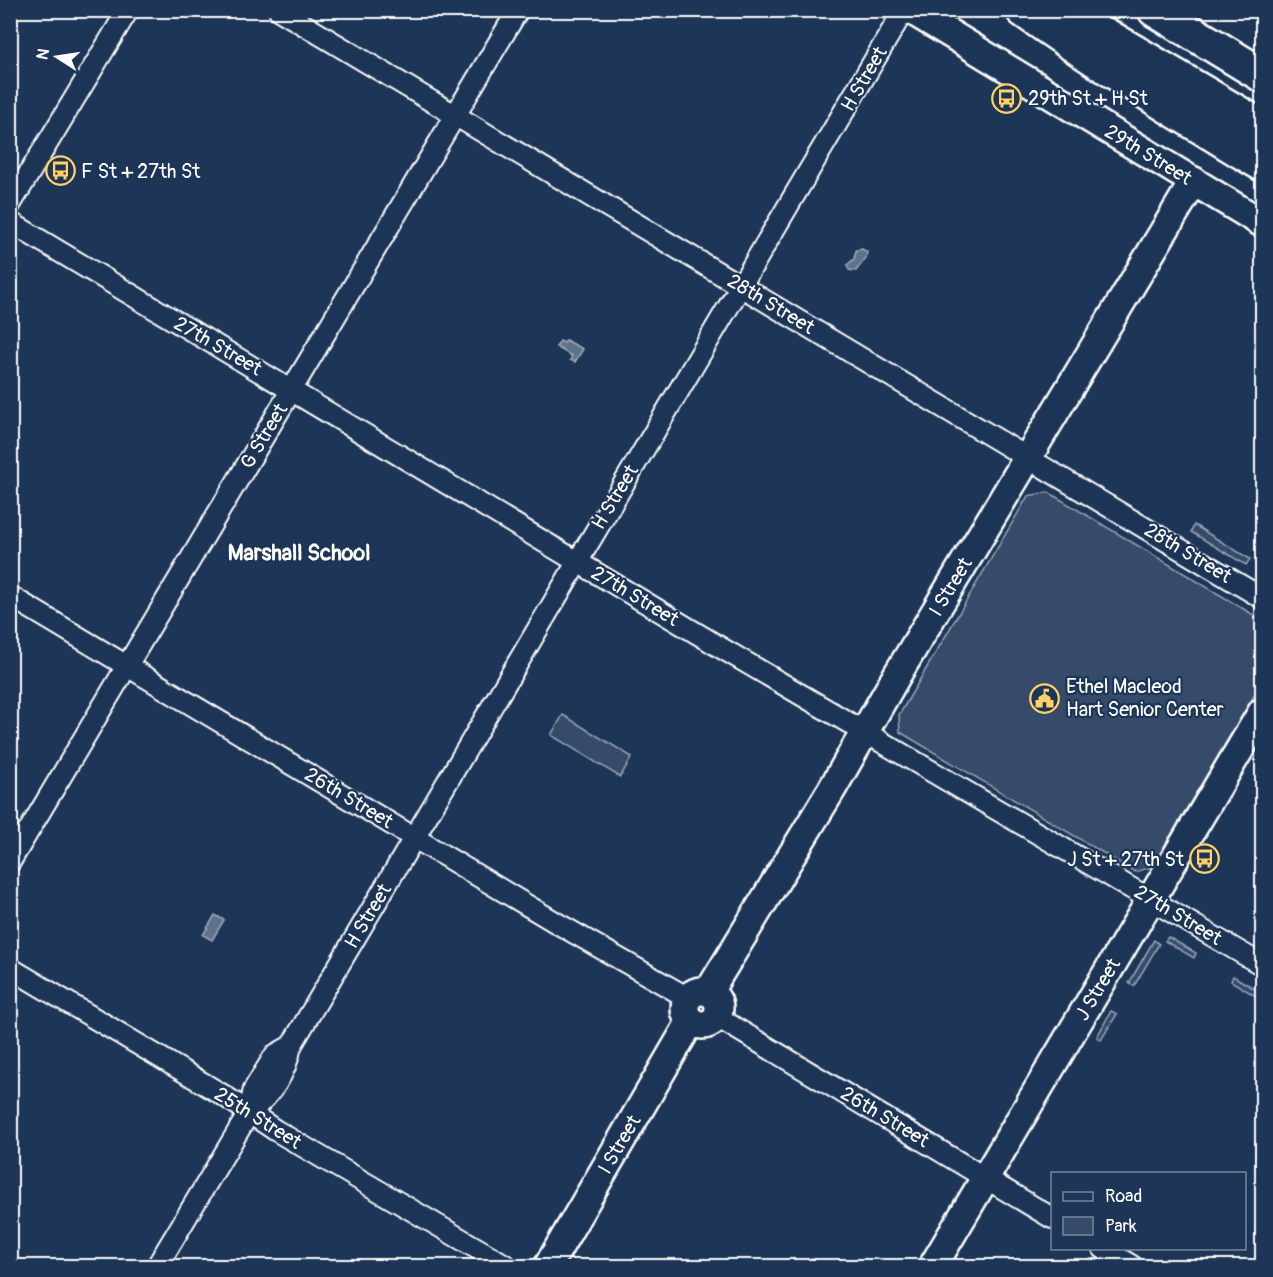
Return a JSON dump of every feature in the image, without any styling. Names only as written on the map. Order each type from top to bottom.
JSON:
[{"type":"highway","points":[[1023,10],[1061,38],[1171,109],[1263,164]]},
{"type":"highway","points":[[1063,10],[1263,127]]},
{"type":"highway","points":[[1155,10],[1263,75]]},
{"type":"street","points":[[10,205],[128,10]]},
{"type":"street","name":"28th Street","points":[[279,10],[1263,598]]},
{"type":"street","name":"G Street","points":[[10,861],[518,10]]},
{"type":"street","name":"H Street","points":[[157,1266],[249,1113],[268,1096],[287,1063],[291,1046],[904,10]]},
{"type":"street","name":"29th Street","points":[[911,10],[1263,223]]},
{"type":"street","name":"I Street","points":[[548,1266],[866,732],[897,675],[1029,459],[1194,181]]},
{"type":"street","name":"27th Street","points":[[10,222],[723,649],[1263,965]]},
{"type":"street","name":"26th Street","points":[[10,596],[1051,1217]]},
{"type":"street","name":"J Street","points":[[933,1266],[1263,712]]},
{"type":"street","name":"25th Street","points":[[10,968],[204,1083],[275,1130],[507,1266]]},
{"type":"street","points":[[1106,1250],[1132,1266]]},
{"type":"green space","points":[[1048,492],[1262,620],[1262,682],[1152,867],[1135,872],[900,732],[899,715],[1028,496]]},
{"type":"green space","points":[[1194,525],[1250,559],[1246,565],[1191,532]]},
{"type":"green space","points":[[563,715],[632,757],[620,777],[551,735]]},
{"type":"green space","points":[[1168,937],[1196,953],[1194,958],[1165,941]]},
{"type":"green space","points":[[1154,940],[1159,944],[1134,986],[1129,983]]},
{"type":"green space","points":[[1233,976],[1262,993],[1262,1000],[1231,981]]},
{"type":"green space","points":[[1111,1011],[1117,1014],[1101,1040],[1097,1037]]},
{"type":"shaded area","points":[[862,249],[867,252],[866,258],[856,271],[849,270],[847,265],[854,259],[856,250]]},
{"type":"shaded area","points":[[566,340],[583,349],[575,362],[570,360],[572,356],[556,347],[560,341],[564,343]]},
{"type":"shaded area","points":[[215,915],[224,920],[212,940],[203,935]]},
{"type":"place","name":"29th St + H St","points":[[1007,98]]},
{"type":"place","name":"F St + 27th St","points":[[60,171]]},
{"type":"place","name":"Ethel Macleod Hart Senior Center","points":[[1045,698]]},
{"type":"place","name":"J St + 27th St","points":[[1205,859]]},
{"type":"district","name":"Marshall School","points":[[299,553]]}]
